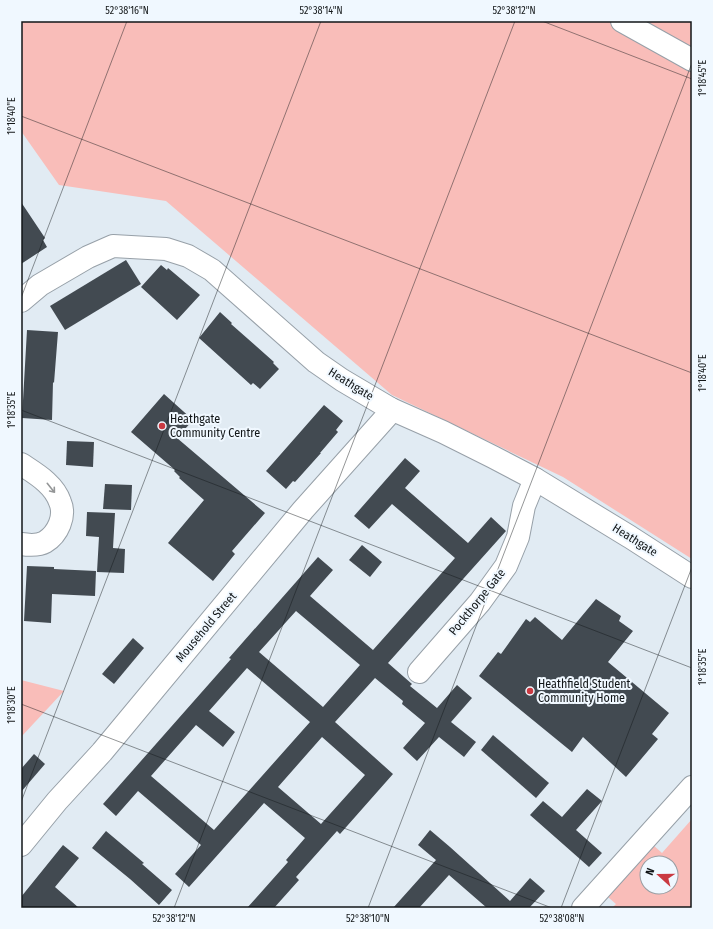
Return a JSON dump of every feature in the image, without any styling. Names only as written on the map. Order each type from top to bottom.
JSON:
[{"type":"street","points":[[622,21],[692,60]]},
{"type":"street","name":"Heathgate","points":[[21,301],[40,285],[88,257],[113,246],[166,249],[188,256],[212,270],[316,362],[342,380],[391,409],[450,436],[535,479],[692,576]]},
{"type":"street","name":"Mousehold Street","points":[[21,845],[57,801],[102,752],[302,510],[387,416],[391,409]]},
{"type":"street","points":[[21,464],[39,475],[53,489],[61,503],[62,519],[55,533],[44,542],[30,545],[21,544]]},
{"type":"street","name":"Pockthorpe Gate","points":[[419,672],[480,602],[506,566],[518,537],[524,506],[535,479]]},
{"type":"street","points":[[583,908],[692,787]]},
{"type":"shaded area","points":[[21,21],[692,21],[692,559],[563,477],[392,395],[166,201],[59,185],[21,131]]},
{"type":"shaded area","points":[[21,680],[64,691],[21,737]]},
{"type":"shaded area","points":[[692,819],[692,908],[612,908],[616,904],[608,897],[639,861],[639,895],[679,895],[679,855],[644,855],[653,845],[662,853]]},
{"type":"building","points":[[21,202],[45,238],[43,240],[47,247],[21,264]]},
{"type":"building","points":[[126,260],[141,284],[65,330],[50,306]]},
{"type":"building","points":[[161,265],[167,270],[168,268],[200,295],[177,320],[141,287]]},
{"type":"building","points":[[220,312],[232,323],[231,324],[274,362],[273,363],[279,369],[260,389],[253,383],[251,385],[199,338]]},
{"type":"building","points":[[27,330],[58,332],[54,383],[53,382],[52,420],[22,418]]},
{"type":"building","points":[[164,394],[193,420],[177,438],[265,513],[232,551],[235,554],[213,581],[168,543],[204,500],[179,478],[180,477],[174,471],[175,470],[131,432]]},
{"type":"building","points":[[324,405],[343,421],[336,430],[338,432],[321,453],[295,482],[293,481],[286,489],[266,471]]},
{"type":"building","points":[[67,441],[94,442],[93,467],[66,465]]},
{"type":"building","points":[[405,458],[420,471],[405,488],[468,543],[491,517],[506,531],[388,663],[412,684],[410,686],[437,708],[457,685],[472,698],[451,722],[476,742],[464,757],[439,737],[417,761],[403,748],[425,723],[402,704],[403,701],[375,678],[335,722],[393,774],[340,834],[337,831],[296,877],[299,880],[274,908],[247,908],[288,862],[286,860],[305,838],[264,803],[189,887],[175,874],[201,845],[138,791],[116,816],[103,804],[231,659],[229,658],[318,557],[333,570],[310,596],[373,650],[455,558],[392,504],[369,529],[354,516]],"holes":[[[296,611],[360,665],[323,707],[259,652]],[[247,668],[310,722],[214,830],[151,776],[196,725],[223,747],[235,732],[209,711]],[[322,737],[365,775],[321,824],[278,787]]]},
{"type":"building","points":[[105,484],[132,485],[131,510],[103,509]]},
{"type":"building","points":[[87,512],[115,513],[113,548],[125,549],[124,573],[97,572],[99,537],[86,536]]},
{"type":"building","points":[[362,545],[382,562],[370,577],[349,560]]},
{"type":"building","points":[[27,566],[96,571],[95,596],[52,594],[51,623],[24,621]]},
{"type":"building","name":"Heathfield Student Community Home","points":[[596,599],[621,616],[619,621],[633,631],[608,662],[669,713],[652,734],[658,739],[626,777],[583,737],[572,752],[479,676],[498,652],[501,654],[526,619],[530,622],[535,617],[562,640]]},
{"type":"building","points":[[133,638],[144,648],[114,684],[102,674]]},
{"type":"building","points":[[493,735],[549,783],[536,798],[481,750]]},
{"type":"building","points":[[34,754],[45,764],[21,792],[21,769]]},
{"type":"building","points":[[587,789],[602,801],[576,830],[602,853],[589,867],[530,815],[543,801],[562,817]]},
{"type":"building","points":[[430,830],[510,901],[530,878],[545,891],[529,908],[487,908],[449,875],[419,908],[393,908],[436,860],[418,845]]},
{"type":"building","points":[[106,831],[144,863],[142,864],[172,890],[159,905],[92,848]]},
{"type":"building","points":[[63,845],[79,858],[55,887],[79,908],[21,908],[21,897]]},
{"type":"place","name":"Heathgate Community Centre","points":[[162,426]]},
{"type":"place","name":"Heathfield Student Community Home","points":[[530,691]]}]
